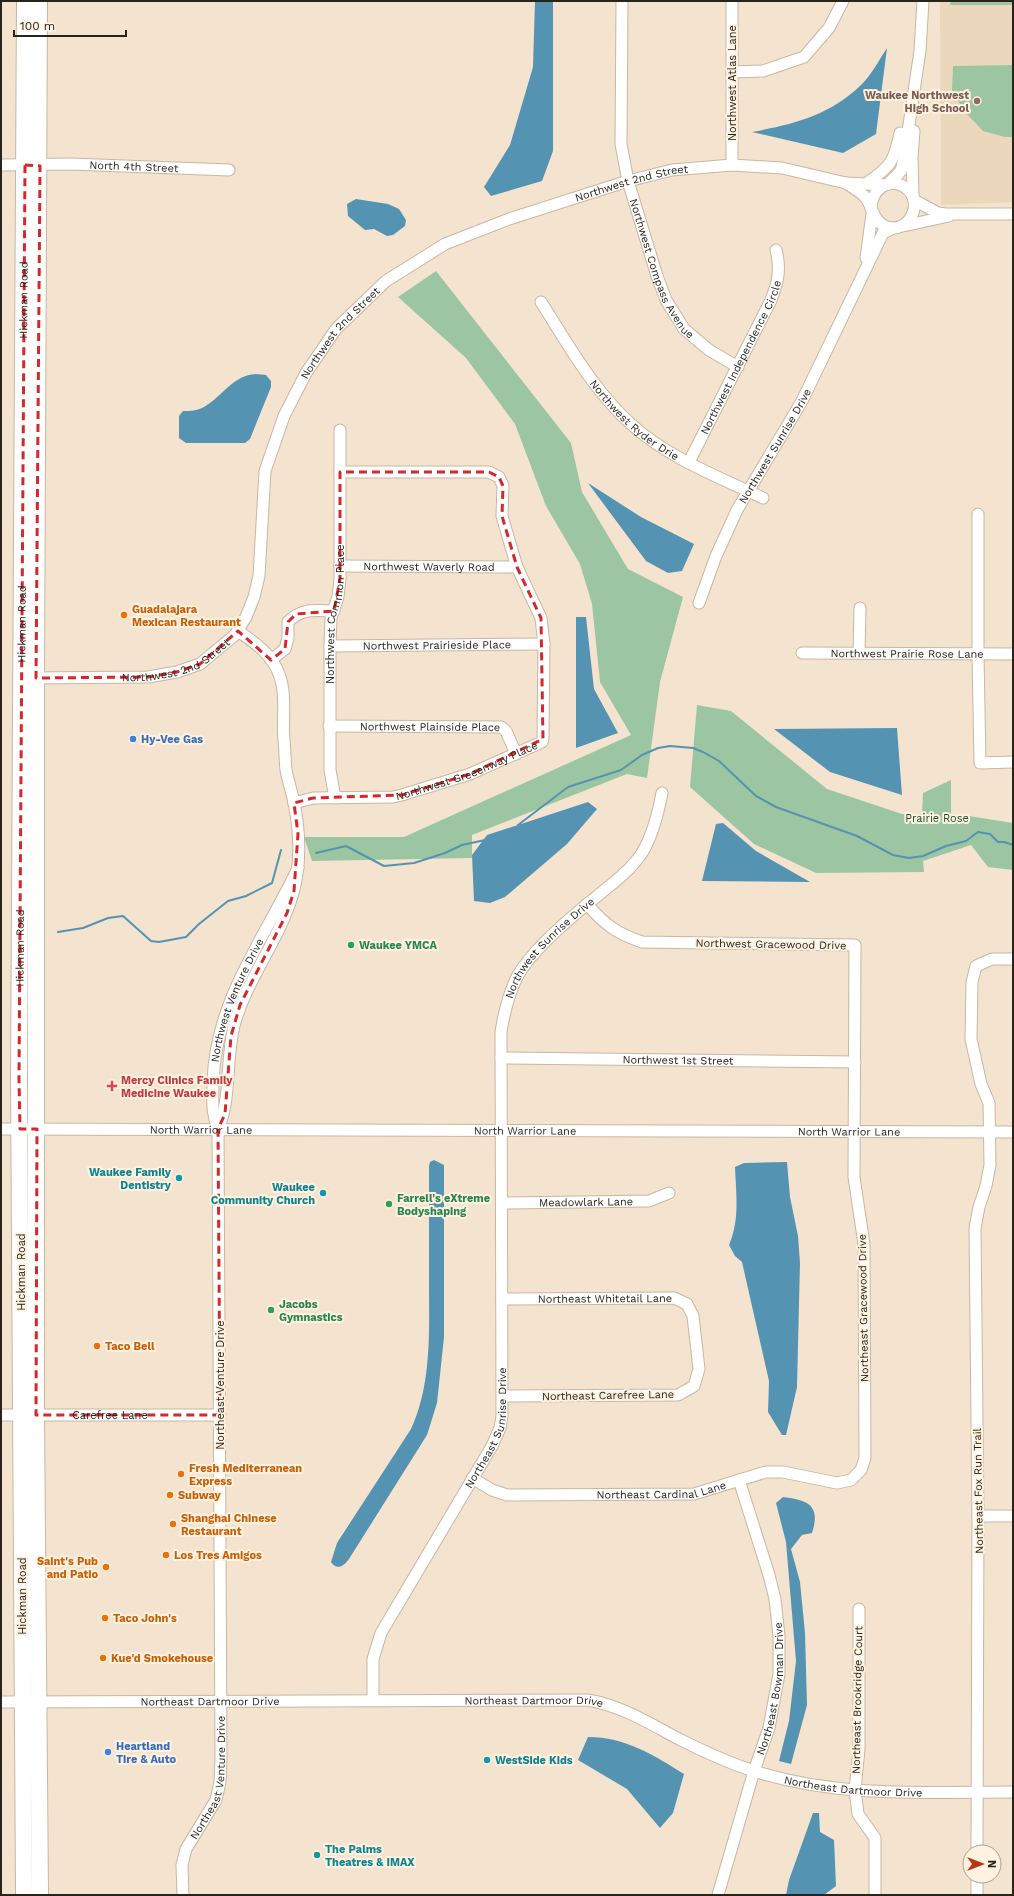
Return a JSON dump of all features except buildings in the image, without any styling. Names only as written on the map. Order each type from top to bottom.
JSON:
[{"type":"highway","name":"Hickman Road","points":[[25,1],[32,165]]},
{"type":"highway","name":"Hickman Road","points":[[39,1],[32,165],[29,678],[19,1079],[29,1415],[31,1702],[40,1895]]},
{"type":"highway","name":"Hickman Road","points":[[29,678],[37,1129],[29,1415]]},
{"type":"highway","name":"Hickman Road","points":[[24,1895],[31,1702]]},
{"type":"street","name":"Northwest Compass Avenue","points":[[622,1],[622,144],[628,181],[657,276],[674,316],[684,329],[703,346],[738,367]]},
{"type":"street","name":"Northwest Atlas Lane","points":[[732,1],[732,165]]},
{"type":"street","points":[[732,72],[763,70],[804,57],[829,28],[843,1]]},
{"type":"street","points":[[922,1],[920,51],[903,165],[898,175],[874,195],[872,211],[881,224],[895,227],[955,214]]},
{"type":"street","points":[[867,183],[885,170],[893,159],[909,97],[916,85]]},
{"type":"street","points":[[895,227],[910,220],[915,207],[913,198],[912,157],[917,103],[916,85]]},
{"type":"street","name":"North 4th Street","points":[[1,165],[70,164],[228,170]]},
{"type":"street","name":"Northwest 2nd Street","points":[[29,678],[148,677],[177,672],[200,664],[231,640],[238,631],[254,597],[258,576],[265,471],[284,416],[306,373],[336,329],[386,280],[445,244],[509,219],[628,181],[672,170],[732,165],[782,168],[846,184],[867,183],[886,185]]},
{"type":"street","name":"Northwest 2nd Street","points":[[846,184],[864,197],[872,211]]},
{"type":"street","points":[[886,185],[899,185],[906,188],[913,198],[938,213],[1013,214]]},
{"type":"street","name":"Northwest Sunrise Drive","points":[[854,291],[868,246],[872,211]]},
{"type":"street","name":"Northwest Sunrise Drive","points":[[699,603],[724,537],[748,491],[802,401],[883,233],[895,227]]},
{"type":"street","name":"Northwest Independence Circle","points":[[689,462],[738,367],[777,284],[780,263],[776,250]]},
{"type":"street","name":"Northwest Ryder Drie","points":[[541,302],[591,380],[606,399],[631,425],[655,443],[689,462],[763,498]]},
{"type":"street","name":"Northwest Common Place","points":[[335,798],[330,770],[330,646],[331,618],[338,597],[340,566],[340,430]]},
{"type":"street","name":"Northwest Greeenway Place","points":[[294,804],[313,798],[393,797],[402,795],[470,774],[542,742],[543,739],[544,644],[541,618],[517,567],[502,516],[503,486],[499,477],[489,472],[340,472]]},
{"type":"street","points":[[978,514],[980,763],[1013,762]]},
{"type":"street","name":"Northwest Waverly Road","points":[[340,566],[517,567]]},
{"type":"street","points":[[859,653],[860,608]]},
{"type":"street","points":[[271,660],[285,649],[288,638],[288,622],[296,614],[307,611],[334,611]]},
{"type":"street","name":"Northwest Venture Drive","points":[[218,1129],[225,1114],[231,1036],[240,1004],[287,913],[294,891],[298,868],[298,834],[294,804],[287,771],[283,735],[283,687],[279,674],[271,660],[262,649],[238,631]]},
{"type":"street","name":"Northwest Prairieside Place","points":[[330,646],[544,644]]},
{"type":"street","name":"Northwest Prairie Rose Lane","points":[[802,653],[1013,654]]},
{"type":"street","name":"Northwest Plainside Place","points":[[329,726],[501,727],[506,731],[516,754]]},
{"type":"street","name":"Northwest Sunrise Drive","points":[[501,1130],[501,1032],[505,1006],[517,976],[537,950],[587,904],[624,874],[641,855],[648,843],[658,814],[662,793]]},
{"type":"street","name":"Northwest Gracewood Drive","points":[[587,904],[600,919],[622,935],[642,942],[855,945],[854,1131]]},
{"type":"street","name":"Northeast Fox Run Trail","points":[[978,1844],[978,1516],[975,1228],[990,1165],[990,1131],[989,1103],[981,1084],[971,1039],[972,982],[976,966],[992,959],[1013,959]]},
{"type":"street","name":"Northwest 1st Street","points":[[501,1058],[855,1062]]},
{"type":"street","name":"North Warrior Lane","points":[[1,1129],[1013,1132]]},
{"type":"street","name":"Northeast Venture Drive","points":[[183,1895],[182,1865],[186,1848],[216,1800],[221,1758],[222,1701],[218,1129]]},
{"type":"street","name":"Northeast Sunrise Drive","points":[[373,1700],[374,1659],[381,1633],[500,1428],[503,1396],[501,1130]]},
{"type":"street","name":"Northeast Gracewood Drive","points":[[851,1480],[861,1470],[864,1458],[864,1244],[854,1177],[854,1131]]},
{"type":"street","name":"Meadowlark Lane","points":[[502,1203],[649,1201],[669,1193]]},
{"type":"street","name":"Northeast Whitetail Lane","points":[[502,1299],[674,1298],[687,1304],[693,1316],[696,1345]]},
{"type":"street","name":"Northeast Carefree Lane","points":[[503,1396],[678,1395],[694,1386],[699,1369],[696,1345]]},
{"type":"street","name":"Carefree Lane","points":[[1,1415],[220,1414]]},
{"type":"street","name":"Northeast Cardinal Lane","points":[[472,1478],[499,1493],[511,1495],[694,1494],[766,1472],[783,1472],[837,1482],[851,1480]]},
{"type":"street","name":"Northeast Bowman Drive","points":[[718,1895],[754,1771],[769,1728],[776,1697],[779,1674],[778,1636],[774,1599],[769,1575],[739,1480]]},
{"type":"street","points":[[978,1516],[1013,1516]]},
{"type":"street","name":"Northeast Brookridge Court","points":[[859,1609],[859,1749],[855,1790],[858,1814],[875,1838],[875,1895]]},
{"type":"street","name":"Northeast Dartmoor Drive","points":[[1,1702],[572,1699],[603,1703],[634,1714],[711,1755],[754,1771],[822,1787],[855,1790],[1013,1792]]},
{"type":"street","points":[[977,1884],[977,1895]]},
{"type":"highlighted area","points":[[25,165],[40,166],[36,678],[148,677],[177,672],[200,664],[238,631],[271,660],[285,649],[288,622],[296,614],[334,611],[340,579],[340,472],[489,472],[499,477],[503,486],[502,516],[517,567],[541,618],[543,739],[470,774],[402,795],[313,798],[294,803],[298,834],[294,891],[287,913],[240,1005],[231,1036],[225,1114],[218,1129],[220,1415],[36,1415],[37,1129],[20,1129],[19,1079]]},
{"type":"shaded area","name":"Waukee Northwest High School","points":[[940,1],[1013,1],[1013,202],[941,205]]},
{"type":"green space","points":[[951,1],[1013,1],[1013,5],[950,5]]},
{"type":"green space","points":[[1013,65],[1013,137],[1005,137],[983,131],[965,112],[952,91],[953,66]]},
{"type":"green space","points":[[436,271],[571,443],[582,492],[628,569],[683,597],[660,682],[647,778],[627,774],[472,835],[472,858],[312,861],[304,837],[404,837],[631,735],[600,682],[592,604],[580,564],[546,506],[515,424],[466,358],[398,297]]},
{"type":"green space","name":"Prairie Rose","points":[[697,705],[731,711],[827,789],[902,814],[922,814],[923,793],[951,780],[951,816],[969,816],[1013,823],[1013,870],[988,867],[971,845],[923,861],[924,872],[816,873],[754,844],[690,787]]},
{"type":"water","points":[[535,1],[553,1],[553,151],[542,181],[491,196],[484,187],[510,145],[533,67]]},
{"type":"water","points":[[887,48],[876,134],[843,153],[752,132],[796,122],[823,112],[836,105],[864,82]]},
{"type":"water","points":[[356,199],[388,204],[399,209],[406,220],[405,226],[393,235],[387,236],[374,229],[365,230],[348,216],[347,204]]},
{"type":"water","points":[[248,375],[266,375],[271,381],[271,387],[250,439],[245,443],[186,443],[179,438],[179,416],[183,411],[191,411],[204,407],[234,382]]},
{"type":"water","points":[[588,483],[641,517],[694,544],[682,571],[668,573],[646,561]]},
{"type":"water","points":[[576,617],[586,617],[594,689],[618,733],[576,748]]},
{"type":"water","points":[[897,728],[902,795],[830,772],[774,729]]},
{"type":"water","points":[[588,802],[597,809],[567,844],[505,897],[490,903],[474,901],[472,855],[487,835]]},
{"type":"water","points":[[723,823],[756,851],[810,882],[702,881],[716,824]]},
{"type":"water","points":[[434,1160],[444,1165],[444,1337],[437,1403],[427,1435],[349,1559],[345,1564],[338,1567],[333,1565],[331,1562],[337,1543],[411,1429],[423,1394],[429,1338],[429,1166],[430,1162]]},
{"type":"water","points":[[787,1162],[790,1197],[798,1236],[800,1263],[797,1387],[786,1435],[782,1435],[768,1412],[769,1381],[742,1262],[735,1256],[729,1245],[735,1226],[736,1216],[735,1167],[744,1163]]},
{"type":"water","points":[[783,1497],[806,1502],[813,1510],[815,1516],[812,1533],[802,1535],[791,1549],[800,1582],[805,1633],[807,1705],[791,1764],[779,1761],[789,1721],[796,1661],[786,1542],[776,1503]]},
{"type":"water","points":[[588,1737],[614,1740],[639,1748],[684,1774],[673,1813],[660,1828],[627,1789],[578,1760]]},
{"type":"water","points":[[813,1813],[819,1813],[820,1832],[834,1840],[836,1886],[824,1895],[786,1895],[789,1880]]},
{"type":"waterway","points":[[518,825],[568,787],[621,770],[642,755],[658,748],[670,746],[693,748],[703,752],[719,761],[756,796],[776,807],[857,836],[893,855],[909,858],[923,856],[946,846],[966,841],[978,832],[990,834],[998,842],[1013,845]]},
{"type":"waterway","points":[[316,853],[346,846],[384,866],[414,863],[445,853],[462,845],[485,840]]},
{"type":"waterway","points":[[58,932],[83,928],[108,918],[123,916],[151,941],[159,942],[186,937],[199,924],[228,901],[246,896],[272,883],[281,850]]},
{"type":"place","name":"Waukee Northwest High School","points":[[977,101]]},
{"type":"place","name":"Guadalajara Mexican Restaurant","points":[[124,615]]},
{"type":"place","name":"Hy-Vee Gas","points":[[133,739]]},
{"type":"place","name":"Waukee YMCA","points":[[351,945]]},
{"type":"place","name":"Mercy Clinics Family Medicine Waukee","points":[[112,1086]]},
{"type":"place","name":"Waukee Family Dentistry","points":[[179,1178]]},
{"type":"place","name":"Waukee Community Church","points":[[323,1193]]},
{"type":"place","name":"Farrell's eXtreme Bodyshaping","points":[[389,1204]]},
{"type":"place","name":"Jacobs Gymnastics","points":[[271,1310]]},
{"type":"place","name":"Taco Bell","points":[[97,1346]]},
{"type":"place","name":"Fresh Mediterranean Express","points":[[181,1474]]},
{"type":"place","name":"Subway","points":[[170,1495]]},
{"type":"place","name":"Shanghai Chinese Restaurant","points":[[173,1524]]},
{"type":"place","name":"Los Tres Amigos","points":[[166,1555]]},
{"type":"place","name":"Saint's Pub and Patio","points":[[106,1567]]},
{"type":"place","name":"Taco John's","points":[[105,1618]]},
{"type":"place","name":"Kue'd Smokehouse","points":[[103,1658]]},
{"type":"place","name":"Heartland Tire & Auto","points":[[108,1752]]},
{"type":"place","name":"WestSide Kids","points":[[487,1760]]},
{"type":"place","name":"The Palms Theatres & IMAX","points":[[317,1855]]}]
